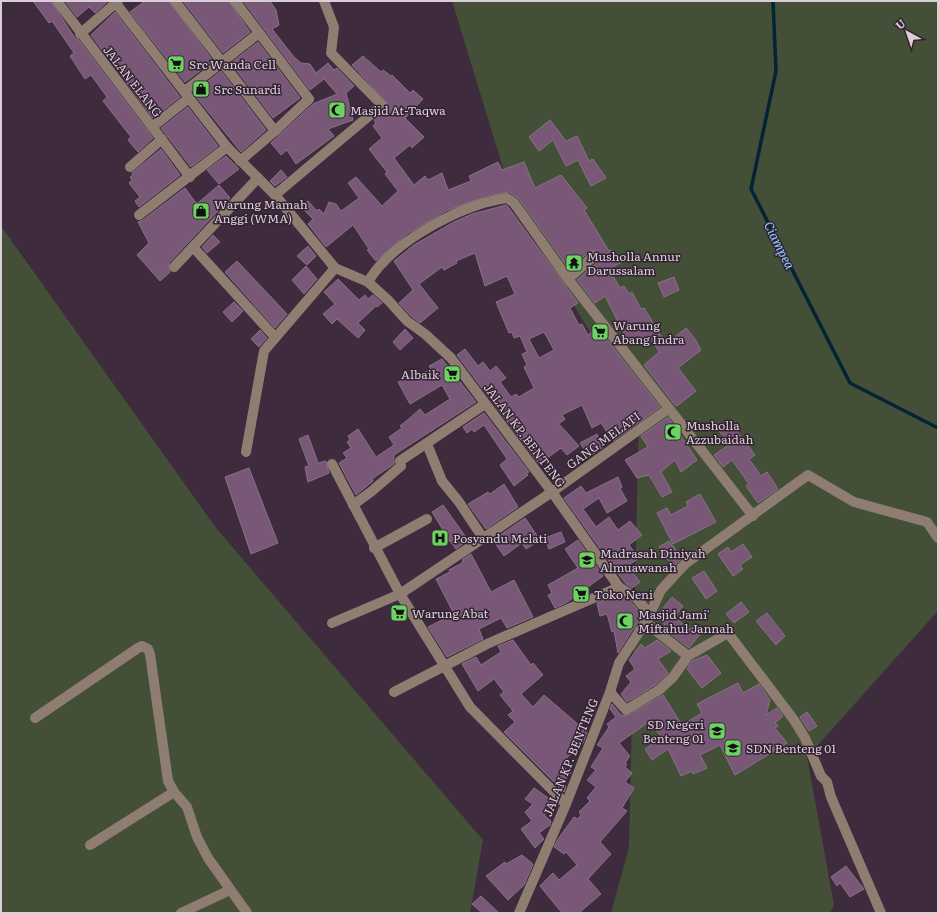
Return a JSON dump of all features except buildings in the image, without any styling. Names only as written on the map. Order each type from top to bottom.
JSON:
[{"type":"street","name":"JALAN ELANG","points":[[57,1],[80,34],[190,177]]},
{"type":"street","points":[[175,1],[275,131]]},
{"type":"street","points":[[235,1],[309,99],[240,161]]},
{"type":"street","points":[[275,195],[382,105],[331,53],[334,27],[324,1]]},
{"type":"street","points":[[80,34],[116,2]]},
{"type":"street","name":"JALAN KP. BENTENG","points":[[116,2],[227,147],[275,195],[334,268],[368,282],[389,301],[407,321],[425,334],[451,358],[552,492],[619,587],[636,598],[648,618]]},
{"type":"street","points":[[152,126],[222,62],[259,32]]},
{"type":"street","points":[[130,167],[162,140]]},
{"type":"street","points":[[139,215],[227,147]]},
{"type":"street","points":[[174,267],[258,178]]},
{"type":"street","points":[[368,282],[376,269],[403,244],[424,231],[451,216],[507,198],[514,203],[568,279],[753,516]]},
{"type":"street","points":[[193,246],[275,337]]},
{"type":"street","points":[[568,279],[594,256]]},
{"type":"street","points":[[246,452],[258,375],[264,352],[334,268]]},
{"type":"street","points":[[353,505],[372,492],[401,466],[400,461],[485,404]]},
{"type":"street","name":"GANG MELATI","points":[[332,623],[400,594],[552,492],[668,409]]},
{"type":"street","points":[[426,444],[442,481],[459,502],[483,538]]},
{"type":"street","points":[[332,464],[374,548],[400,594],[470,707],[566,804]]},
{"type":"street","name":"JALAN KP. BENTENG","points":[[519,913],[566,804],[610,692],[619,663],[648,618],[660,590],[685,564],[808,475],[854,502],[927,522],[938,538]]},
{"type":"street","points":[[374,548],[427,519]]},
{"type":"street","points":[[394,692],[487,644],[619,587]]},
{"type":"street","points":[[648,618],[688,656]]},
{"type":"street","points":[[610,692],[626,710],[659,690],[673,677],[688,656],[728,633],[783,704],[805,738],[813,760],[821,776],[827,782],[831,798],[881,913]]},
{"type":"street","points":[[35,718],[138,648],[142,646],[148,649],[150,654],[168,781],[174,792],[187,807],[201,846],[247,913]]},
{"type":"street","points":[[90,845],[174,792]]},
{"type":"street","points":[[181,913],[230,890]]},
{"type":"green space","points":[[452,1],[938,1],[938,611],[807,757],[834,905],[830,913],[611,913],[629,847],[639,414],[515,207]]},
{"type":"green space","points":[[1,226],[216,528],[483,840],[470,913],[1,913]]},
{"type":"waterway","name":"Ciampea","points":[[773,1],[776,71],[751,189],[850,383],[938,428]]},
{"type":"place","name":"Src Wanda Cell","points":[[176,64]]},
{"type":"place","name":"Src Sunardi","points":[[201,89]]},
{"type":"place","name":"Masjid At-Taqwa","points":[[337,110]]},
{"type":"place","name":"Warung Mamah Anggi (WMA)","points":[[201,211]]},
{"type":"place","name":"Musholla Annur Darussalam","points":[[574,263]]},
{"type":"place","name":"Warung Abang Indra","points":[[600,332]]},
{"type":"place","name":"Albaik","points":[[452,374]]},
{"type":"place","name":"Musholla Azzubaidah","points":[[673,432]]},
{"type":"place","name":"Posyandu Melati","points":[[440,538]]},
{"type":"place","name":"Madrasah Diniyah Almuawanah","points":[[587,560]]},
{"type":"place","name":"Toko Neni","points":[[581,594]]},
{"type":"place","name":"Warung Abat","points":[[399,613]]},
{"type":"place","name":"Masjid Jami' Miftahul Jannah","points":[[625,621]]},
{"type":"place","name":"SD Negeri Benteng 01","points":[[717,731]]},
{"type":"place","name":"SDN Benteng 01","points":[[733,748]]}]
